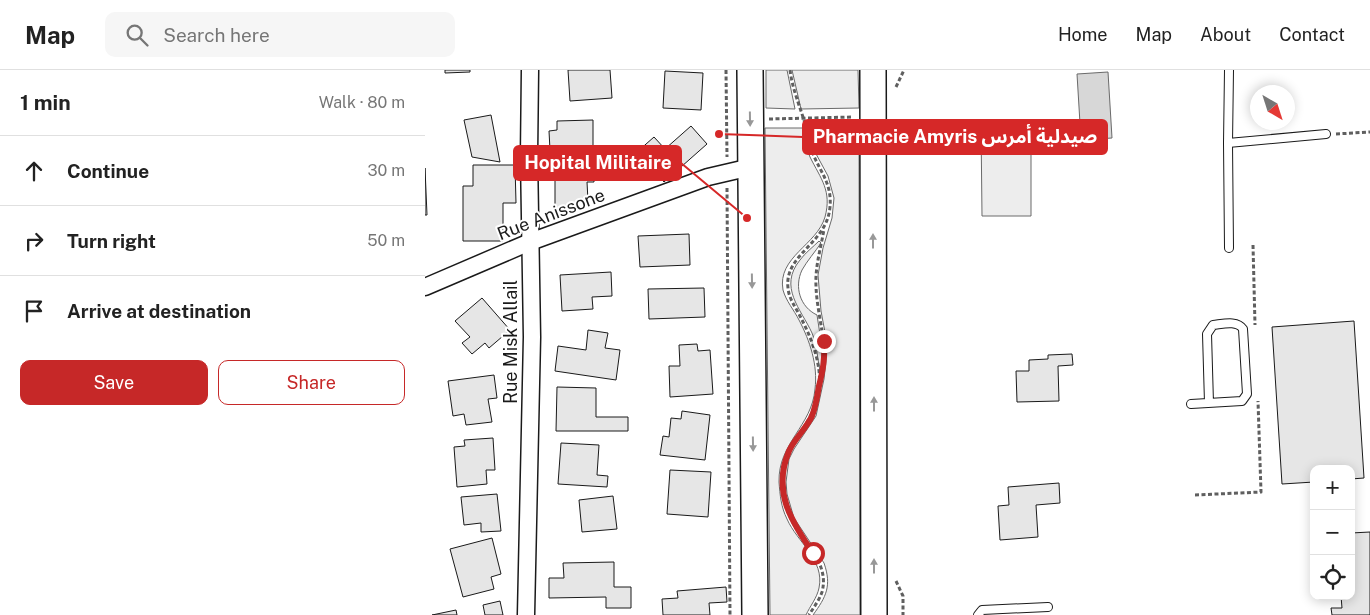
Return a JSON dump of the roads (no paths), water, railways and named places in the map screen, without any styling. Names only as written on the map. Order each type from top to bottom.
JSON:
[{"type":"main road","points":[[750,70],[738,120],[751,167],[755,615]]},
{"type":"main road","points":[[873,70],[874,615]]},
{"type":"street","name":"Rue Misk Allail","points":[[526,615],[532,337],[529,70]]},
{"type":"street","name":"Rue Anissone","points":[[425,287],[530,242],[708,177],[751,167]]},
{"type":"lane","points":[[1229,70],[1229,248]]},
{"type":"lane","points":[[1228,143],[1326,134]]},
{"type":"lane","points":[[1191,404],[1209,403],[1242,401],[1247,394],[1243,330],[1240,325],[1235,323],[1213,325],[1207,334],[1209,403]]},
{"type":"lane","points":[[978,615],[982,610],[1048,607]]},
{"type":"place","name":"Pharmacie Amyris صيدلية أمرس","points":[[719,134]]},
{"type":"place","name":"Hopital Militaire","points":[[747,218]]}]
